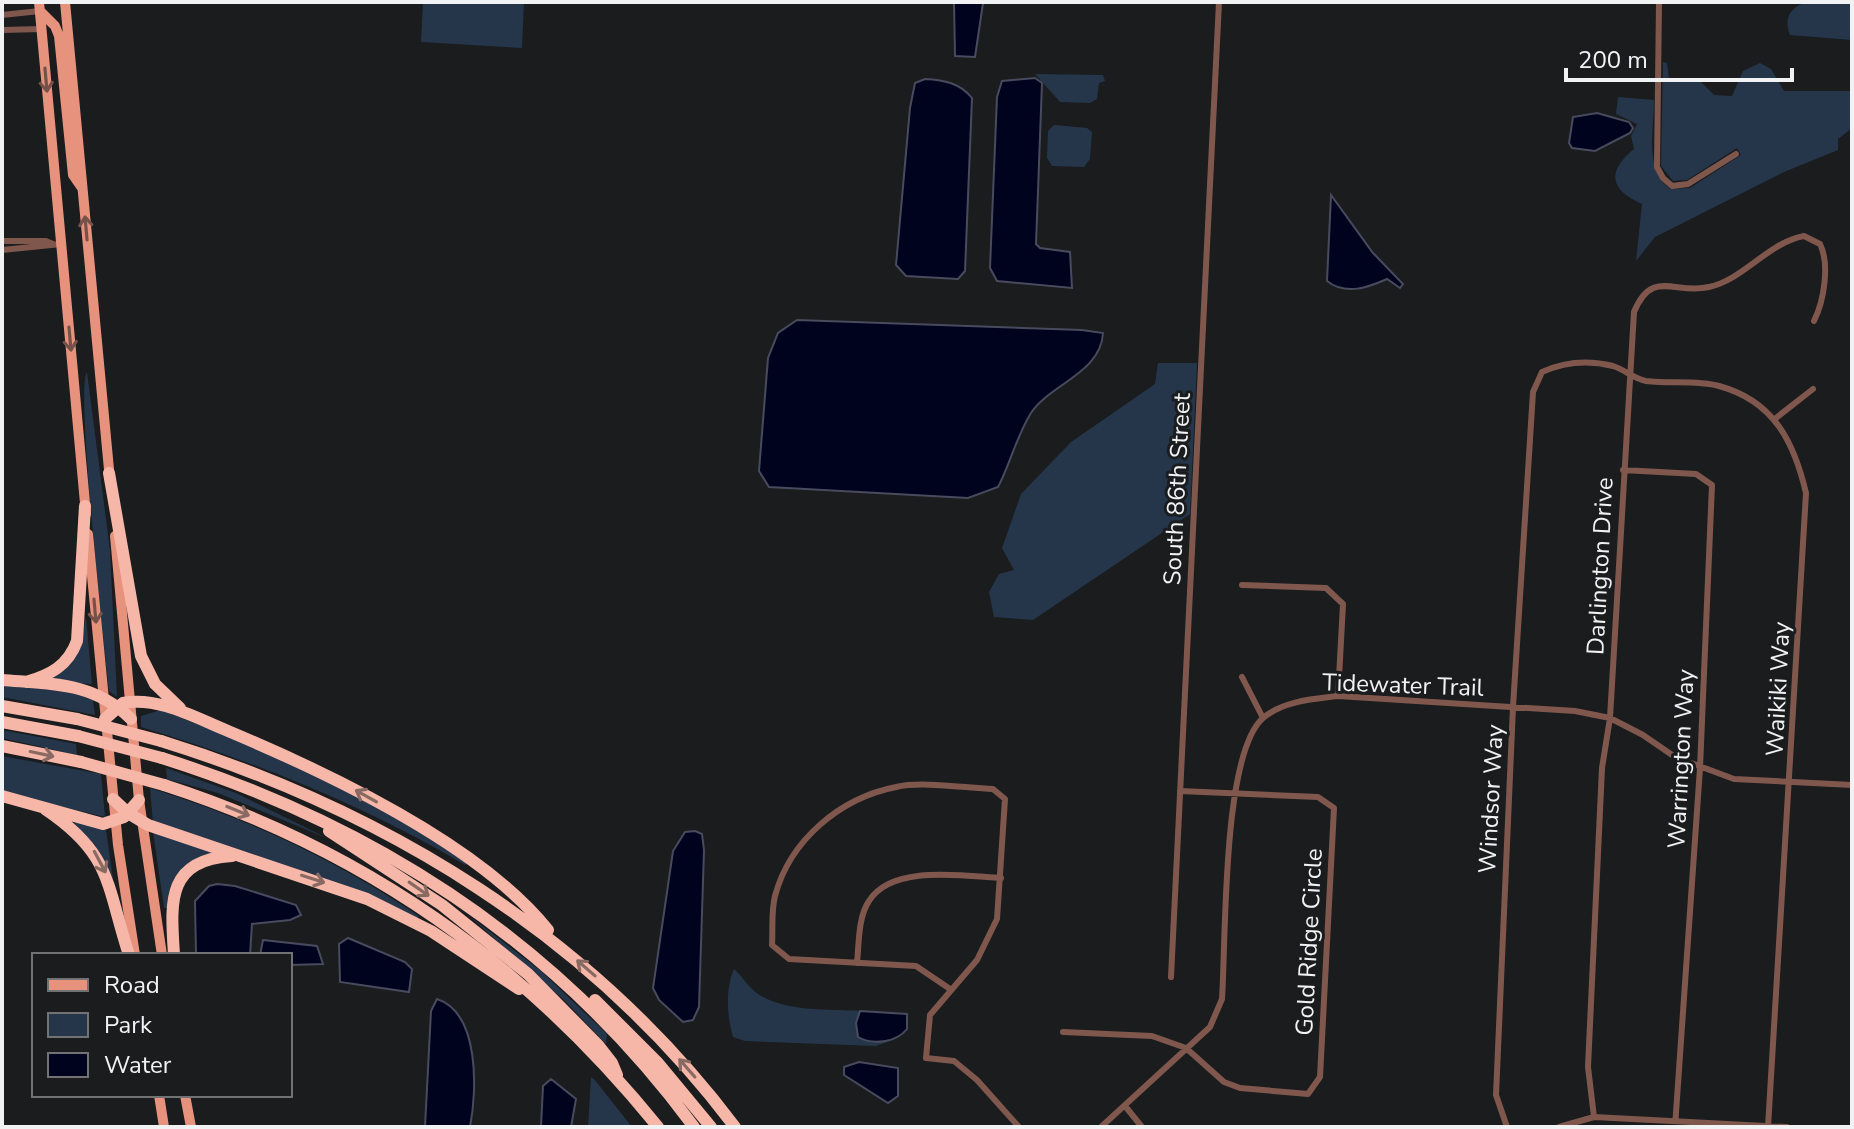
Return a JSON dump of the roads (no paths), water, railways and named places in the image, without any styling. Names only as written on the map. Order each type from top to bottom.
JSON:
[{"type":"highway","points":[[109,473],[141,656],[159,690],[192,717]]},
{"type":"highway","points":[[26,682],[59,668],[77,641],[85,506]]},
{"type":"highway","points":[[2,680],[83,688],[123,704],[154,704],[299,762],[411,822],[508,890],[536,915],[560,945]]},
{"type":"highway","points":[[105,719],[123,704]]},
{"type":"highway","points":[[123,704],[131,719]]},
{"type":"highway","points":[[2,706],[77,719],[161,741],[268,779],[381,830],[483,889],[560,945],[635,1012],[686,1066],[735,1127]]},
{"type":"highway","points":[[2,722],[78,736],[162,758],[236,784],[307,814],[426,878],[543,961],[609,1018],[711,1127]]},
{"type":"highway","points":[[2,746],[81,762],[164,785],[265,823],[381,881],[471,942],[604,1059]]},
{"type":"highway","points":[[2,796],[103,824],[116,821],[128,813],[139,800]]},
{"type":"highway","points":[[113,799],[141,822],[336,887],[406,918],[542,1003]]},
{"type":"highway","points":[[45,809],[74,829],[98,858],[107,876],[128,953]]},
{"type":"highway","points":[[307,814],[480,933],[555,999],[658,1127]]},
{"type":"highway","points":[[174,953],[171,903],[181,878],[201,862],[239,855]]},
{"type":"highway","points":[[631,1041],[694,1127]]},
{"type":"main road","points":[[65,2],[109,473],[123,704]]},
{"type":"main road","points":[[40,7],[59,36],[73,175],[83,190]]},
{"type":"main road","points":[[40,7],[57,244],[113,799],[135,953]]},
{"type":"main road","points":[[131,719],[141,822],[162,953]]},
{"type":"main road","points":[[159,1097],[164,1127]]},
{"type":"main road","points":[[185,1097],[191,1127]]},
{"type":"street","name":"South 86th Street","points":[[1171,977],[1219,2]]},
{"type":"street","points":[[1659,2],[1657,167],[1672,186],[1688,184],[1736,154]]},
{"type":"street","points":[[2,15],[40,7]]},
{"type":"street","points":[[2,30],[42,29]]},
{"type":"street","name":"Darlington Drive","points":[[1594,1117],[1588,1067],[1602,768],[1610,718],[1634,312],[1646,291],[1658,286],[1711,287],[1800,236],[1817,241],[1825,259],[1820,309],[1814,321]]},
{"type":"street","points":[[2,241],[57,244]]},
{"type":"street","points":[[2,250],[47,248],[57,244]]},
{"type":"street","name":"Windsor Way","points":[[1507,1127],[1496,1095],[1513,707],[1533,392],[1542,372],[1563,363],[1611,366],[1629,373]]},
{"type":"street","name":"Waikiki Way","points":[[1629,373],[1642,381],[1719,386],[1758,403],[1776,418],[1798,456],[1806,493],[1768,1126]]},
{"type":"street","points":[[1776,418],[1813,389]]},
{"type":"street","name":"Warrington Way","points":[[1623,470],[1696,474],[1712,485],[1700,768],[1675,1124]]},
{"type":"street","points":[[1242,585],[1326,588],[1343,604],[1338,696]]},
{"type":"street","points":[[1101,1127],[1210,1027],[1222,999],[1234,794],[1244,746],[1263,718],[1242,677]]},
{"type":"street","name":"Tidewater Trail","points":[[1263,718],[1299,700],[1338,696],[1575,711],[1610,718],[1643,735],[1675,757],[1734,779],[1852,785]]},
{"type":"street","points":[[950,989],[916,966],[789,959],[772,945],[774,898],[786,864],[812,830],[849,803],[897,786],[993,789],[1005,799],[997,919],[977,960],[930,1015],[926,1058],[954,1061],[977,1080],[1019,1127]]},
{"type":"street","name":"Gold Ridge Circle","points":[[1180,791],[1318,797],[1334,808],[1320,1077],[1308,1094],[1240,1088],[1224,1082],[1186,1048]]},
{"type":"street","points":[[857,963],[862,920],[869,899],[899,878],[931,874],[1001,878]]},
{"type":"street","points":[[1063,1032],[1152,1036],[1186,1048]]},
{"type":"street","points":[[1125,1106],[1142,1127]]},
{"type":"street","points":[[1559,1127],[1594,1117],[1675,1124],[1787,1127]]},
{"type":"water","points":[[954,2],[983,3],[975,57],[955,56]]},
{"type":"water","points":[[1035,78],[1042,83],[1036,244],[1040,248],[1070,252],[1072,288],[997,281],[990,268],[997,97],[1002,81]]},
{"type":"water","points":[[925,79],[951,83],[972,98],[965,271],[958,279],[906,276],[896,265],[910,108],[915,83]]},
{"type":"water","points":[[1597,113],[1629,122],[1633,128],[1630,133],[1595,151],[1572,148],[1569,143],[1573,117]]},
{"type":"water","points":[[1331,195],[1373,253],[1403,284],[1400,288],[1387,279],[1350,289],[1334,286],[1327,281]]},
{"type":"water","points":[[797,320],[1103,333],[1094,358],[1031,413],[998,487],[968,498],[769,487],[759,471],[768,358],[778,333]]},
{"type":"water","points":[[685,832],[702,834],[704,850],[699,1007],[693,1020],[683,1022],[659,1000],[653,988],[673,851]]},
{"type":"water","points":[[209,886],[235,886],[296,905],[301,915],[290,920],[252,924],[250,953],[196,953],[195,901]]},
{"type":"water","points":[[348,938],[405,962],[412,969],[409,992],[340,982],[339,944]]},
{"type":"water","points":[[263,940],[317,946],[323,964],[292,965],[292,953],[260,953]]},
{"type":"water","points":[[437,999],[451,1007],[468,1036],[474,1074],[470,1127],[425,1127],[431,1011]]},
{"type":"water","points":[[860,1011],[907,1014],[907,1029],[890,1040],[864,1040],[858,1037],[856,1023]]},
{"type":"water","points":[[859,1062],[898,1068],[898,1096],[888,1103],[844,1075],[844,1067]]},
{"type":"water","points":[[551,1079],[576,1099],[571,1127],[541,1127],[543,1086]]}]
